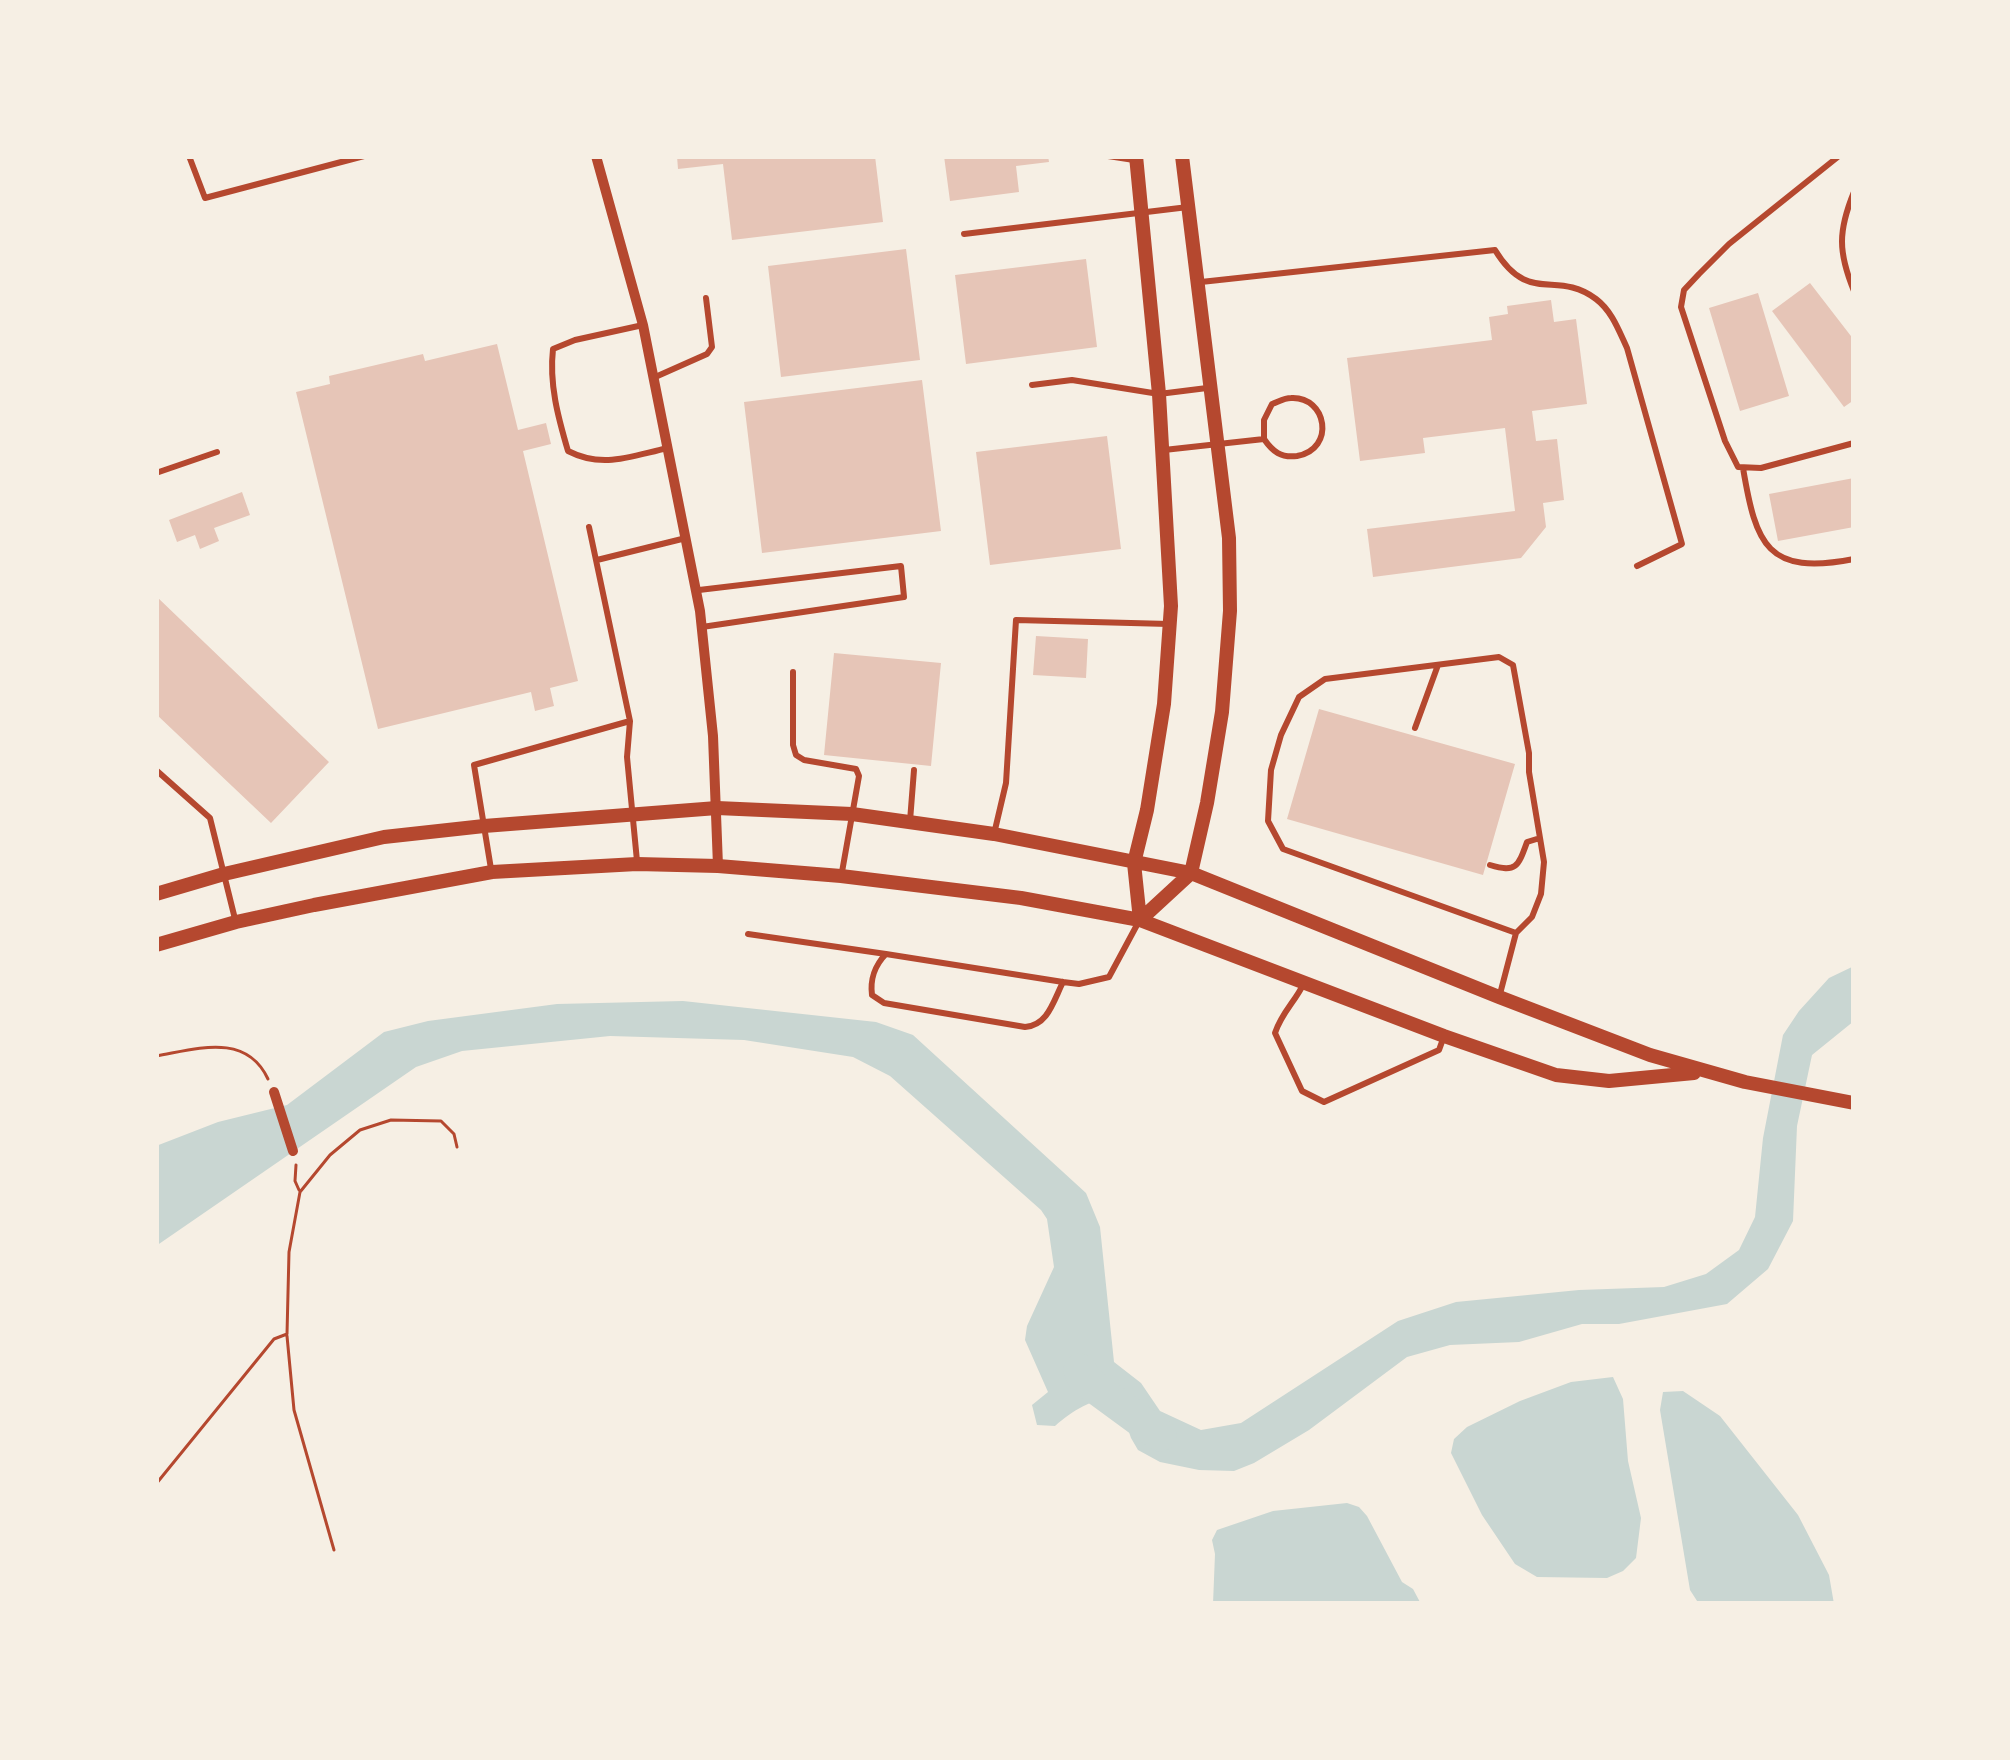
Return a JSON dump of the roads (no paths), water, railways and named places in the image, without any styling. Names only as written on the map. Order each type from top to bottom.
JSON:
[{"type":"street","points":[[596,156],[643,325],[696,590],[717,808],[718,866]]},
{"type":"street","points":[[1140,920],[1191,873],[1222,712],[1230,611],[1229,538],[1182,156]]},
{"type":"street","points":[[1136,158],[1160,394],[1171,606],[1164,704],[1134,863],[1140,920]]},
{"type":"street","points":[[156,894],[384,837],[717,808],[852,814],[994,834],[1191,873],[1650,1055],[1745,1082],[1851,1103]]},
{"type":"street","points":[[156,945],[236,922],[492,872],[637,864],[841,876],[1021,898],[1140,920],[1556,1075],[1609,1081],[1705,1072]]},
{"type":"street","points":[[274,1092],[293,1151]]},
{"type":"lane","points":[[189,156],[205,198],[364,156]]},
{"type":"lane","points":[[1108,156],[1136,158]]},
{"type":"lane","points":[[1839,156],[1730,244],[1684,290],[1682,307],[1725,441],[1738,467],[1761,468],[1854,443]]},
{"type":"lane","points":[[1854,192],[1840,237],[1854,291]]},
{"type":"lane","points":[[964,234],[1187,208]]},
{"type":"lane","points":[[1197,283],[1495,250],[1508,271],[1523,280],[1566,286],[1599,300],[1614,320],[1632,362],[1682,544],[1637,566]]},
{"type":"lane","points":[[653,378],[707,354],[712,347],[706,298]]},
{"type":"lane","points":[[643,325],[553,349],[550,372],[558,420],[568,451],[585,460],[606,462],[668,448]]},
{"type":"lane","points":[[1032,385],[1072,380],[1160,394],[1210,387]]},
{"type":"lane","points":[[1292,398],[1310,402],[1324,430],[1317,446],[1288,457],[1273,452],[1264,439],[1264,420],[1272,404],[1292,398]]},
{"type":"lane","points":[[1164,450],[1264,439]]},
{"type":"lane","points":[[156,473],[217,452]]},
{"type":"lane","points":[[1743,468],[1750,514],[1767,549],[1796,564],[1854,560]]},
{"type":"lane","points":[[590,527],[630,721],[627,757],[637,864]]},
{"type":"lane","points":[[597,560],[686,538]]},
{"type":"lane","points":[[696,590],[901,566],[904,597],[702,627]]},
{"type":"lane","points":[[994,834],[1006,783],[1016,620],[1169,624]]},
{"type":"lane","points":[[1499,997],[1516,933],[1532,917],[1541,894],[1544,862],[1513,664],[1499,657],[1325,679],[1299,697],[1271,770],[1268,821],[1283,848],[1516,933]]},
{"type":"lane","points":[[1415,728],[1438,665]]},
{"type":"lane","points":[[793,672],[796,754],[804,760],[856,769],[859,776],[841,876]]},
{"type":"lane","points":[[492,872],[474,765],[630,721]]},
{"type":"lane","points":[[156,770],[210,818],[236,922]]},
{"type":"lane","points":[[909,823],[914,770]]},
{"type":"lane","points":[[1490,865],[1514,867],[1527,842],[1540,838]]},
{"type":"lane","points":[[748,934],[1079,984],[1108,977],[1140,920]]},
{"type":"lane","points":[[886,954],[871,986],[872,995],[884,1004],[1024,1027],[1037,1026],[1045,1019],[1063,982]]},
{"type":"lane","points":[[1304,983],[1282,1013],[1275,1033],[1302,1091],[1324,1102],[1439,1050],[1444,1036]]},
{"type":"waterway","points":[[1080,1370],[1085,1380],[1160,1435]]}]
